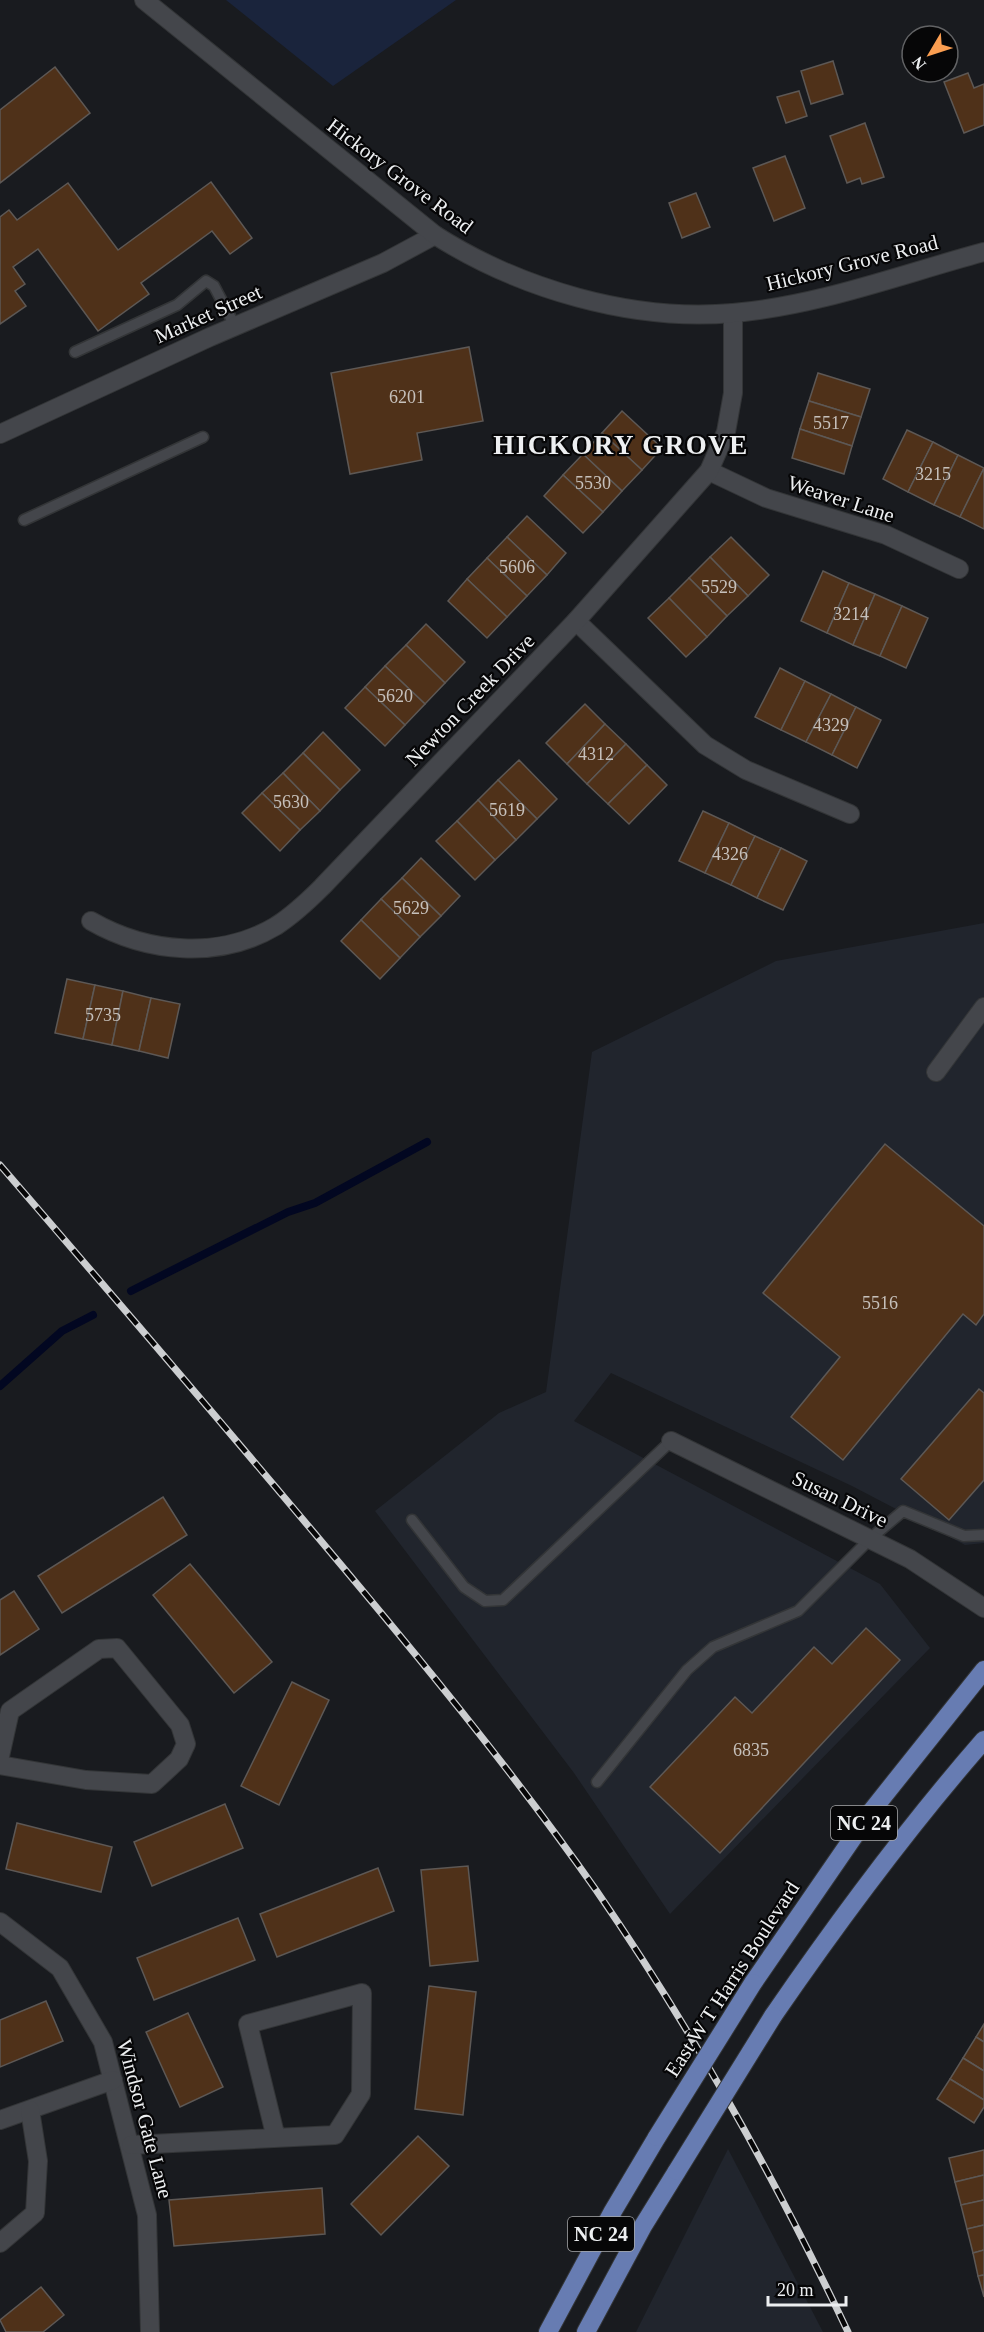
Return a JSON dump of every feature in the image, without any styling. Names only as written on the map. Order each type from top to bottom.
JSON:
[{"type":"main road","name":"East W T Harris Boulevard","points":[[549,2332],[613,2211],[753,1983],[870,1813],[984,1670]]},
{"type":"main road","name":"NC 24","points":[[586,2332],[638,2235],[773,2016],[838,1922],[910,1827],[984,1740]]},
{"type":"street","name":"Hickory Grove Road","points":[[144,0],[435,235],[485,264],[583,300],[659,311],[733,314],[819,297],[984,252]]},
{"type":"street","name":"Market Street","points":[[0,434],[235,326],[383,262],[435,235]]},
{"type":"street","name":"Newton Creek Drive","points":[[91,921],[132,940],[179,950],[212,948],[249,939],[277,925],[322,888],[576,621],[709,471],[726,432],[733,393],[733,314]]},
{"type":"street","name":"Weaver Lane","points":[[709,471],[766,498],[886,535],[959,569]]},
{"type":"street","points":[[576,621],[705,745],[746,770],[850,814]]},
{"type":"street","points":[[936,1072],[984,1007]]},
{"type":"street","name":"Susan Drive","points":[[671,1441],[871,1538],[910,1559],[984,1608]]},
{"type":"street","points":[[0,1756],[10,1711],[99,1649],[117,1648],[180,1725],[186,1744],[178,1759],[152,1784],[86,1780],[0,1765]]},
{"type":"street","name":"Windsor Gate Lane","points":[[0,1922],[60,1968],[103,2042],[147,2215],[150,2332]]},
{"type":"street","points":[[131,2145],[276,2138],[335,2135],[361,2094],[362,1993],[248,2025],[276,2138]]},
{"type":"street","points":[[0,2120],[113,2080]]},
{"type":"street","points":[[0,2243],[35,2213],[38,2161],[30,2110]]},
{"type":"lane","points":[[75,352],[177,305],[206,281],[214,286],[235,326]]},
{"type":"lane","points":[[24,520],[203,437]]},
{"type":"lane","points":[[412,1520],[464,1587],[485,1600],[504,1600],[671,1441]]},
{"type":"lane","points":[[597,1782],[687,1670],[713,1647],[798,1611],[871,1538],[903,1511],[964,1536],[984,1535]]},
{"type":"shaded area","points":[[226,0],[456,0],[333,86]]},
{"type":"shaded area","points":[[984,923],[984,1543],[965,1545],[852,1486],[611,1373],[574,1421],[880,1584],[930,1648],[670,1914],[574,1773],[375,1511],[499,1413],[546,1392],[592,1052],[776,961]]},
{"type":"shaded area","points":[[728,2149],[823,2332],[636,2332]]},
{"type":"building","points":[[833,61],[843,94],[811,104],[801,71]]},
{"type":"building","points":[[55,67],[90,113],[0,183],[0,110]]},
{"type":"building","points":[[968,73],[974,88],[984,84],[984,125],[964,133],[945,84],[960,84],[960,76]]},
{"type":"building","points":[[799,91],[807,116],[786,123],[777,97]]},
{"type":"building","points":[[865,123],[884,177],[862,184],[860,178],[847,183],[830,136]]},
{"type":"building","points":[[785,156],[805,208],[774,221],[753,168]]},
{"type":"building","points":[[211,182],[252,238],[230,254],[212,231],[141,283],[149,294],[98,331],[38,249],[13,267],[25,284],[15,291],[26,306],[0,324],[0,217],[9,210],[17,220],[68,183],[118,250]]},
{"type":"building","points":[[696,193],[710,227],[682,238],[669,203]]},
{"type":"building","points":[[469,347],[483,421],[417,433],[422,460],[350,474],[331,373]]},
{"type":"building","points":[[818,373],[870,389],[861,417],[809,401]]},
{"type":"building","points":[[809,401],[861,417],[852,446],[800,429]]},
{"type":"building","points":[[622,411],[662,448],[642,470],[602,433]]},
{"type":"building","points":[[800,429],[852,446],[844,474],[792,458]]},
{"type":"building","points":[[907,430],[933,442],[908,492],[883,479]]},
{"type":"building","points":[[602,433],[642,470],[622,491],[583,454]]},
{"type":"building","points":[[933,442],[958,455],[934,505],[908,492]]},
{"type":"building","points":[[583,454],[622,491],[603,512],[563,475]]},
{"type":"building","points":[[958,455],[984,468],[960,517],[934,505]]},
{"type":"building","points":[[984,468],[984,529],[960,517]]},
{"type":"building","points":[[563,475],[603,512],[583,533],[544,496]]},
{"type":"building","points":[[527,516],[566,553],[547,575],[507,537]]},
{"type":"building","points":[[507,537],[547,575],[527,596],[487,558]]},
{"type":"building","points":[[731,537],[769,575],[748,596],[710,557]]},
{"type":"building","points":[[710,557],[748,596],[727,616],[689,578]]},
{"type":"building","points":[[487,558],[527,596],[507,617],[467,579]]},
{"type":"building","points":[[823,571],[849,583],[827,633],[801,621]]},
{"type":"building","points":[[689,578],[727,616],[707,637],[669,598]]},
{"type":"building","points":[[467,579],[507,617],[487,638],[448,601]]},
{"type":"building","points":[[849,583],[875,594],[853,645],[827,633]]},
{"type":"building","points":[[875,594],[902,606],[880,656],[853,645]]},
{"type":"building","points":[[669,598],[707,637],[686,657],[648,618]]},
{"type":"building","points":[[902,606],[928,618],[906,668],[880,656]]},
{"type":"building","points":[[426,624],[465,662],[445,683],[406,645]]},
{"type":"building","points":[[406,645],[445,683],[425,704],[385,666]]},
{"type":"building","points":[[385,666],[425,704],[405,725],[365,687]]},
{"type":"building","points":[[780,668],[805,681],[781,730],[755,717]]},
{"type":"building","points":[[805,681],[831,694],[806,742],[781,730]]},
{"type":"building","points":[[365,687],[405,725],[385,746],[345,708]]},
{"type":"building","points":[[831,694],[856,707],[832,755],[806,742]]},
{"type":"building","points":[[585,704],[605,724],[567,764],[546,743]]},
{"type":"building","points":[[856,707],[881,720],[857,768],[832,755]]},
{"type":"building","points":[[605,724],[626,744],[587,784],[567,764]]},
{"type":"building","points":[[323,732],[360,770],[340,790],[303,753]]},
{"type":"building","points":[[626,744],[647,765],[608,804],[587,784]]},
{"type":"building","points":[[303,753],[340,790],[320,811],[283,773]]},
{"type":"building","points":[[519,760],[557,799],[537,819],[498,780]]},
{"type":"building","points":[[647,765],[667,785],[629,824],[608,804]]},
{"type":"building","points":[[283,773],[320,811],[300,830],[262,793]]},
{"type":"building","points":[[498,780],[537,819],[516,840],[478,800]]},
{"type":"building","points":[[262,793],[300,830],[280,851],[242,813]]},
{"type":"building","points":[[478,800],[516,840],[495,860],[457,821]]},
{"type":"building","points":[[703,811],[729,823],[705,873],[679,861]]},
{"type":"building","points":[[457,821],[495,860],[475,880],[436,841]]},
{"type":"building","points":[[729,823],[755,836],[731,885],[705,873]]},
{"type":"building","points":[[755,836],[781,848],[757,898],[731,885]]},
{"type":"building","points":[[781,848],[807,861],[783,910],[757,898]]},
{"type":"building","points":[[421,858],[460,896],[441,916],[402,878]]},
{"type":"building","points":[[402,878],[441,916],[420,937],[381,899]]},
{"type":"building","points":[[381,899],[420,937],[400,958],[361,920]]},
{"type":"building","points":[[361,920],[400,958],[380,979],[341,941]]},
{"type":"building","points":[[67,979],[95,985],[83,1039],[55,1033]]},
{"type":"building","points":[[95,985],[123,991],[112,1045],[83,1039]]},
{"type":"building","points":[[123,991],[151,998],[139,1051],[112,1045]]},
{"type":"building","points":[[151,998],[180,1004],[168,1058],[139,1051]]},
{"type":"building","points":[[885,1144],[984,1226],[984,1314],[976,1325],[963,1314],[843,1460],[791,1417],[840,1357],[763,1293]]},
{"type":"building","points":[[979,1389],[984,1393],[984,1480],[949,1520],[901,1479]]},
{"type":"building","points":[[163,1497],[187,1535],[62,1613],[38,1576]]},
{"type":"building","points":[[190,1564],[272,1662],[234,1693],[153,1595]]},
{"type":"building","points":[[14,1591],[39,1629],[0,1655],[0,1600]]},
{"type":"building","points":[[866,1628],[900,1660],[720,1853],[650,1787],[735,1697],[752,1713],[814,1647],[832,1664]]},
{"type":"building","points":[[292,1682],[329,1700],[279,1805],[241,1786]]},
{"type":"building","points":[[225,1804],[243,1848],[152,1886],[134,1842]]},
{"type":"building","points":[[17,1823],[112,1847],[101,1892],[6,1869]]},
{"type":"building","points":[[468,1866],[478,1961],[430,1966],[421,1870]]},
{"type":"building","points":[[378,1868],[394,1911],[277,1957],[260,1914]]},
{"type":"building","points":[[238,1918],[255,1960],[154,2000],[137,1958]]},
{"type":"building","points":[[429,1986],[476,1992],[463,2115],[415,2109]]},
{"type":"building","points":[[46,2001],[63,2041],[0,2067],[0,2020]]},
{"type":"building","points":[[188,2013],[223,2087],[180,2107],[146,2032]]},
{"type":"building","points":[[984,2024],[984,2042],[976,2037]]},
{"type":"building","points":[[976,2037],[984,2042],[984,2071],[963,2058]]},
{"type":"building","points":[[963,2058],[984,2071],[984,2100],[950,2079]]},
{"type":"building","points":[[950,2079],[984,2100],[984,2107],[974,2123],[937,2099]]},
{"type":"building","points":[[418,2136],[449,2166],[381,2235],[351,2204]]},
{"type":"building","points":[[984,2150],[984,2175],[955,2182],[949,2158]]},
{"type":"building","points":[[984,2175],[984,2200],[961,2205],[955,2182]]},
{"type":"building","points":[[322,2188],[325,2234],[174,2246],[169,2200]]},
{"type":"building","points":[[984,2200],[984,2225],[967,2229],[961,2205]]},
{"type":"building","points":[[984,2225],[984,2250],[973,2253],[967,2229]]},
{"type":"building","points":[[984,2250],[984,2275],[978,2276],[973,2253]]},
{"type":"building","points":[[984,2275],[984,2297],[978,2276]]},
{"type":"building","points":[[41,2287],[64,2315],[43,2332],[6,2332],[0,2320]]},
{"type":"waterway","points":[[131,1291],[288,1212],[315,1203],[427,1142]]},
{"type":"waterway","points":[[0,1386],[62,1331],[93,1315]]},
{"type":"railway","points":[[0,1165],[393,1627],[497,1756],[564,1845],[666,1996],[699,2051],[792,2218],[848,2332]]},
{"type":"district","name":"HICKORY GROVE","points":[[621,445]]}]
